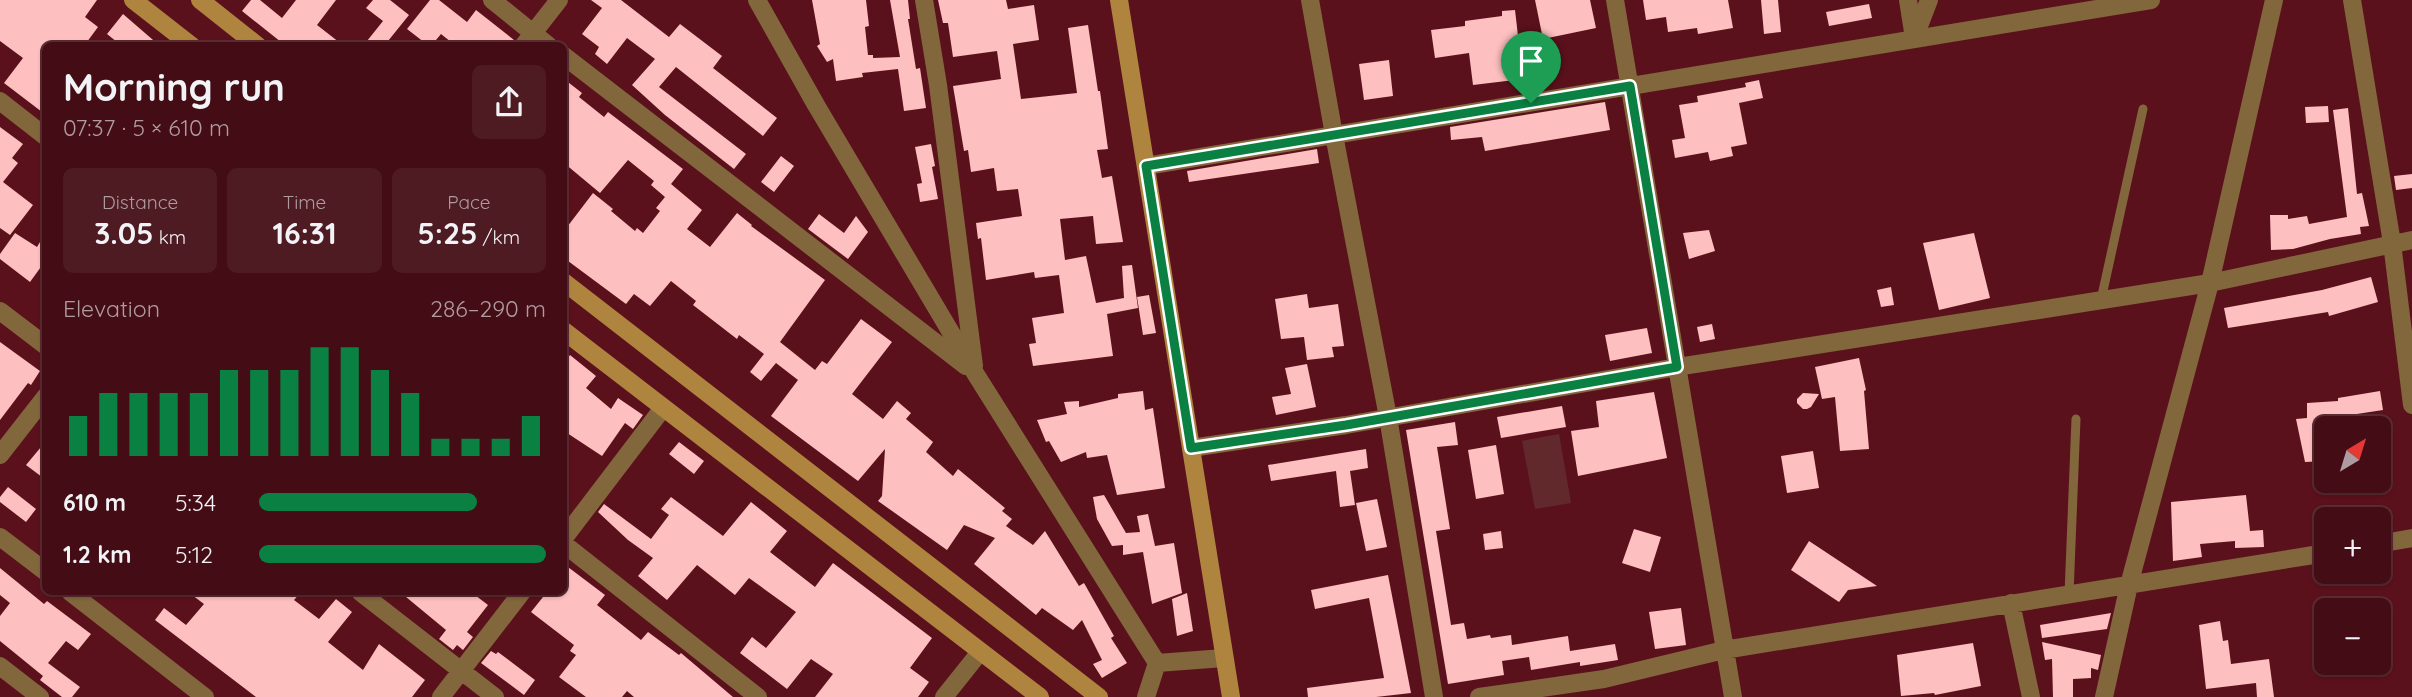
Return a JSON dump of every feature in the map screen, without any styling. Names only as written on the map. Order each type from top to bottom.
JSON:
[{"type":"main road","points":[[133,0],[187,42]]},
{"type":"main road","points":[[200,0],[253,42]]},
{"type":"main road","points":[[1119,0],[1231,697]]},
{"type":"main road","points":[[567,284],[1099,697]]},
{"type":"main road","points":[[567,333],[1040,697]]},
{"type":"street","points":[[492,0],[528,39],[559,0]]},
{"type":"street","points":[[757,0],[822,116],[975,373],[1157,663]]},
{"type":"street","points":[[924,0],[938,85],[975,373]]},
{"type":"street","points":[[1310,0],[1388,417],[1434,697]]},
{"type":"street","points":[[1615,0],[1734,697]]},
{"type":"street","points":[[1908,0],[1914,39]]},
{"type":"street","points":[[1914,39],[1929,0]]},
{"type":"street","points":[[1146,166],[2151,0]]},
{"type":"street","points":[[2104,697],[2129,585],[2210,283],[2274,0]]},
{"type":"street","points":[[2352,0],[2392,243],[2412,405]]},
{"type":"street","points":[[567,58],[975,373]]},
{"type":"street","points":[[0,101],[42,134]]},
{"type":"street","points":[[1191,448],[1677,367],[2210,283],[2412,240]]},
{"type":"street","points":[[0,311],[42,343]]},
{"type":"street","points":[[0,455],[42,401]]},
{"type":"street","points":[[567,534],[663,408]]},
{"type":"street","points":[[0,537],[42,569]]},
{"type":"street","points":[[2391,542],[2412,538]]},
{"type":"street","points":[[567,546],[758,697]]},
{"type":"street","points":[[1479,697],[1604,679],[1724,650],[2314,554]]},
{"type":"street","points":[[74,595],[205,697]]},
{"type":"street","points":[[364,595],[495,697]]},
{"type":"street","points":[[441,697],[520,595]]},
{"type":"street","points":[[2011,603],[2031,697]]},
{"type":"street","points":[[944,697],[980,652]]},
{"type":"street","points":[[1157,663],[1224,658]]},
{"type":"street","points":[[1146,697],[1157,663]]},
{"type":"street","points":[[0,666],[40,697]]},
{"type":"lane","points":[[2101,300],[2143,109]]},
{"type":"lane","points":[[2069,594],[2076,419]]},
{"type":"shaded area","points":[[1559,434],[1571,503],[1535,509],[1522,441]]},
{"type":"building","points":[[0,0],[97,0],[85,17],[98,27],[87,42],[42,42],[42,112],[4,83],[23,58],[0,41]]},
{"type":"building","points":[[251,0],[260,0],[282,18],[296,0],[336,0],[317,25],[339,42],[281,42],[242,11]]},
{"type":"building","points":[[373,0],[390,0],[409,15],[387,42],[366,42],[383,21],[366,8]]},
{"type":"building","points":[[430,0],[439,0],[467,22],[476,10],[514,40],[451,42],[441,34],[434,42],[424,42],[407,29]]},
{"type":"building","points":[[591,0],[621,0],[669,37],[680,24],[722,56],[713,68],[777,118],[763,136],[676,67],[659,87],[746,154],[734,169],[665,115],[632,85],[655,59],[627,38],[607,64],[595,54],[599,47],[582,34],[602,8]]},
{"type":"building","points":[[812,0],[866,0],[868,55],[873,55],[873,58],[900,57],[890,0],[908,0],[908,19],[916,69],[920,68],[926,108],[904,111],[898,69],[862,73],[863,77],[836,81],[833,59],[827,62],[817,46],[820,44]]},
{"type":"building","points":[[938,0],[1006,0],[1008,9],[1034,5],[1039,40],[1013,44],[1021,99],[1077,93],[1068,28],[1088,25],[1108,149],[1097,150],[1102,178],[1112,176],[1123,242],[1096,244],[1093,216],[1060,219],[1065,260],[1086,256],[1096,303],[1124,298],[1122,266],[1132,265],[1138,308],[1107,314],[1113,356],[1033,366],[1029,344],[1036,343],[1032,318],[1064,313],[1059,275],[1035,278],[1034,272],[986,280],[981,238],[978,239],[976,223],[1022,216],[1018,189],[997,191],[994,168],[971,172],[968,150],[964,151],[953,86],[1001,79],[997,51],[953,57],[948,23],[943,23]]},
{"type":"building","points":[[1535,0],[1590,0],[1596,28],[1543,39]]},
{"type":"building","points":[[1643,0],[1728,0],[1733,28],[1698,34],[1697,28],[1668,32],[1666,17],[1646,20]]},
{"type":"building","points":[[1761,0],[1778,0],[1781,32],[1764,34]]},
{"type":"building","points":[[1869,4],[1872,18],[1829,26],[1826,12]]},
{"type":"building","points":[[1515,10],[1523,79],[1473,85],[1469,53],[1435,58],[1431,30],[1465,26],[1465,21],[1502,16],[1502,11]]},
{"type":"building","points":[[123,14],[155,42],[117,42],[107,34]]},
{"type":"building","points":[[1389,60],[1393,96],[1364,100],[1359,64]]},
{"type":"building","points":[[1759,80],[1763,98],[1739,103],[1747,144],[1731,147],[1733,156],[1710,161],[1708,152],[1675,158],[1672,140],[1685,138],[1679,105],[1698,102],[1697,96],[1746,87],[1745,83]]},
{"type":"building","points":[[567,81],[582,93],[579,97],[604,117],[608,112],[683,169],[671,184],[702,210],[687,229],[710,247],[737,213],[825,280],[780,342],[815,370],[822,361],[827,364],[861,319],[892,342],[852,394],[883,419],[897,401],[911,413],[906,419],[933,442],[926,452],[953,476],[958,469],[1005,508],[1002,511],[1012,519],[1006,526],[1033,545],[1045,531],[1079,586],[1084,583],[1114,636],[1111,638],[1127,663],[1102,678],[1093,664],[1102,660],[1082,620],[1073,630],[1042,608],[1036,615],[974,564],[995,538],[964,525],[947,550],[878,501],[882,496],[885,449],[858,481],[771,416],[798,380],[776,363],[761,381],[750,372],[764,354],[739,335],[737,339],[693,305],[696,301],[671,281],[650,306],[634,294],[626,304],[567,260],[567,227],[593,193],[635,231],[637,228],[643,233],[660,211],[656,208],[665,197],[651,185],[654,181],[628,160],[600,193],[567,166]]},
{"type":"building","points":[[1605,102],[1610,130],[1485,151],[1482,137],[1451,140],[1450,127]]},
{"type":"building","points":[[2328,106],[2329,122],[2306,123],[2305,107]]},
{"type":"building","points":[[2348,108],[2357,194],[2362,193],[2369,226],[2360,227],[2361,234],[2293,249],[2271,250],[2270,215],[2288,215],[2288,219],[2307,216],[2309,224],[2347,217],[2333,110]]},
{"type":"building","points":[[0,127],[23,144],[12,158],[18,163],[3,182],[33,205],[10,235],[0,228]]},
{"type":"building","points":[[931,144],[938,199],[920,202],[917,184],[922,183],[915,147]]},
{"type":"building","points":[[1317,149],[1319,163],[1189,182],[1187,171]]},
{"type":"building","points":[[781,156],[794,166],[774,192],[761,182]]},
{"type":"building","points":[[2412,174],[2412,188],[2396,190],[2394,176]]},
{"type":"building","points":[[819,214],[844,233],[856,216],[868,232],[848,259],[808,229]]},
{"type":"building","points":[[1709,230],[1715,251],[1689,259],[1683,233]]},
{"type":"building","points":[[15,233],[37,247],[42,239],[42,266],[30,282],[0,259],[0,254]]},
{"type":"building","points":[[1974,233],[1990,298],[1939,310],[1923,243]]},
{"type":"building","points":[[2371,277],[2378,302],[2329,316],[2328,312],[2228,328],[2224,308],[2322,290]]},
{"type":"building","points":[[1891,287],[1894,305],[1881,307],[1877,290]]},
{"type":"building","points":[[1307,294],[1309,308],[1338,304],[1344,346],[1332,347],[1334,357],[1307,360],[1304,337],[1281,339],[1275,299]]},
{"type":"building","points":[[1149,295],[1156,333],[1143,335],[1137,297]]},
{"type":"building","points":[[1712,324],[1715,339],[1700,342],[1697,327]]},
{"type":"building","points":[[1647,328],[1652,353],[1610,361],[1605,335]]},
{"type":"building","points":[[0,342],[40,371],[0,420]]},
{"type":"building","points":[[570,355],[596,376],[586,388],[611,409],[618,398],[643,415],[633,429],[625,423],[602,456],[567,433],[567,359]]},
{"type":"building","points":[[1859,358],[1866,390],[1869,449],[1840,451],[1835,397],[1822,399],[1815,367]]},
{"type":"building","points":[[1307,364],[1316,407],[1276,415],[1272,397],[1291,394],[1285,368]]},
{"type":"building","points":[[1143,391],[1145,410],[1153,408],[1165,488],[1117,495],[1107,455],[1087,458],[1086,452],[1061,462],[1049,441],[1046,442],[1037,420],[1067,414],[1064,402],[1079,401],[1079,407],[1118,398],[1118,394]]},
{"type":"building","points":[[2380,391],[2383,410],[2344,416],[2314,416],[2314,462],[2305,462],[2296,419],[2307,418],[2307,403],[2338,401],[2338,398]]},
{"type":"building","points":[[1654,392],[1667,458],[1578,476],[1571,431],[1599,427],[1596,401]]},
{"type":"building","points":[[1803,393],[1819,394],[1807,409],[1797,403]]},
{"type":"building","points":[[1562,406],[1566,427],[1501,438],[1497,417]]},
{"type":"building","points":[[1455,422],[1458,445],[1437,447],[1450,529],[1436,531],[1451,625],[1464,623],[1467,639],[1511,635],[1512,645],[1568,636],[1570,651],[1615,644],[1618,660],[1580,666],[1580,662],[1531,670],[1529,657],[1502,661],[1504,675],[1448,684],[1406,430]]},
{"type":"building","points":[[679,442],[704,461],[694,474],[669,454]]},
{"type":"building","points":[[1496,445],[1504,494],[1476,499],[1468,450]]},
{"type":"building","points":[[42,446],[42,477],[26,465]]},
{"type":"building","points":[[1366,449],[1368,468],[1350,471],[1355,505],[1340,507],[1336,471],[1271,481],[1268,465]]},
{"type":"building","points":[[1813,451],[1819,488],[1787,493],[1781,456]]},
{"type":"building","points":[[8,487],[36,509],[26,522],[0,502],[0,497]]},
{"type":"building","points":[[1104,495],[1126,533],[1140,532],[1137,516],[1148,514],[1155,546],[1174,543],[1182,593],[1152,604],[1143,552],[1123,555],[1123,545],[1112,546],[1097,519],[1093,497]]},
{"type":"building","points":[[2246,495],[2250,531],[2263,530],[2264,547],[2235,548],[2235,541],[2200,544],[2202,557],[2173,561],[2171,502]]},
{"type":"building","points":[[671,497],[723,536],[751,502],[787,531],[770,552],[815,587],[833,563],[932,638],[910,668],[929,682],[918,697],[815,697],[833,674],[811,659],[787,689],[740,653],[752,637],[766,648],[796,612],[749,578],[735,595],[697,565],[667,600],[638,576],[653,558],[628,540],[598,512],[604,504],[651,539],[669,515],[661,509]]},
{"type":"building","points":[[1377,499],[1387,547],[1366,551],[1356,503]]},
{"type":"building","points":[[1634,529],[1661,537],[1650,572],[1622,563]]},
{"type":"building","points":[[1501,531],[1503,548],[1485,550],[1483,534]]},
{"type":"building","points":[[1809,541],[1877,586],[1848,590],[1839,602],[1791,570]]},
{"type":"building","points":[[567,566],[605,595],[597,605],[641,640],[648,632],[679,655],[681,653],[733,697],[634,697],[627,691],[622,697],[586,697],[559,677],[576,655],[570,651],[574,645],[531,612],[545,595],[567,595]]},
{"type":"building","points":[[0,568],[44,604],[47,601],[91,634],[78,650],[66,641],[48,663],[80,687],[72,697],[62,697],[40,680],[43,676],[0,641],[0,616],[10,603],[0,595]]},
{"type":"building","points":[[1388,575],[1411,693],[1376,697],[1308,697],[1307,688],[1384,678],[1369,598],[1315,609],[1311,590]]},
{"type":"building","points":[[1187,593],[1193,631],[1177,636],[1172,599]]},
{"type":"building","points":[[192,595],[298,595],[294,600],[319,619],[336,599],[352,612],[328,642],[363,670],[379,644],[425,680],[412,697],[256,697],[155,620],[164,608],[186,625],[204,604]]},
{"type":"building","points":[[404,595],[475,595],[488,605],[467,632],[473,637],[463,650],[457,645],[453,650],[439,639],[446,630]]},
{"type":"building","points":[[1681,608],[1686,645],[1655,649],[1649,612]]},
{"type":"building","points":[[2111,613],[2107,629],[2042,638],[2040,625]]},
{"type":"building","points":[[2220,621],[2223,641],[2228,640],[2231,664],[2269,659],[2274,697],[2257,697],[2256,683],[2206,689],[2199,625]]},
{"type":"building","points":[[2042,642],[2101,655],[2098,670],[2091,668],[2091,678],[2073,679],[2073,697],[2053,697],[2052,659],[2045,660]]},
{"type":"building","points":[[1973,643],[1981,686],[1935,695],[1901,696],[1897,655]]},
{"type":"building","points":[[491,651],[496,654],[498,652],[535,680],[524,695],[481,663]]},
{"type":"route","points":[[1630,86],[1677,367],[1346,425],[1191,448],[1146,166],[1531,103],[1630,86]]}]
